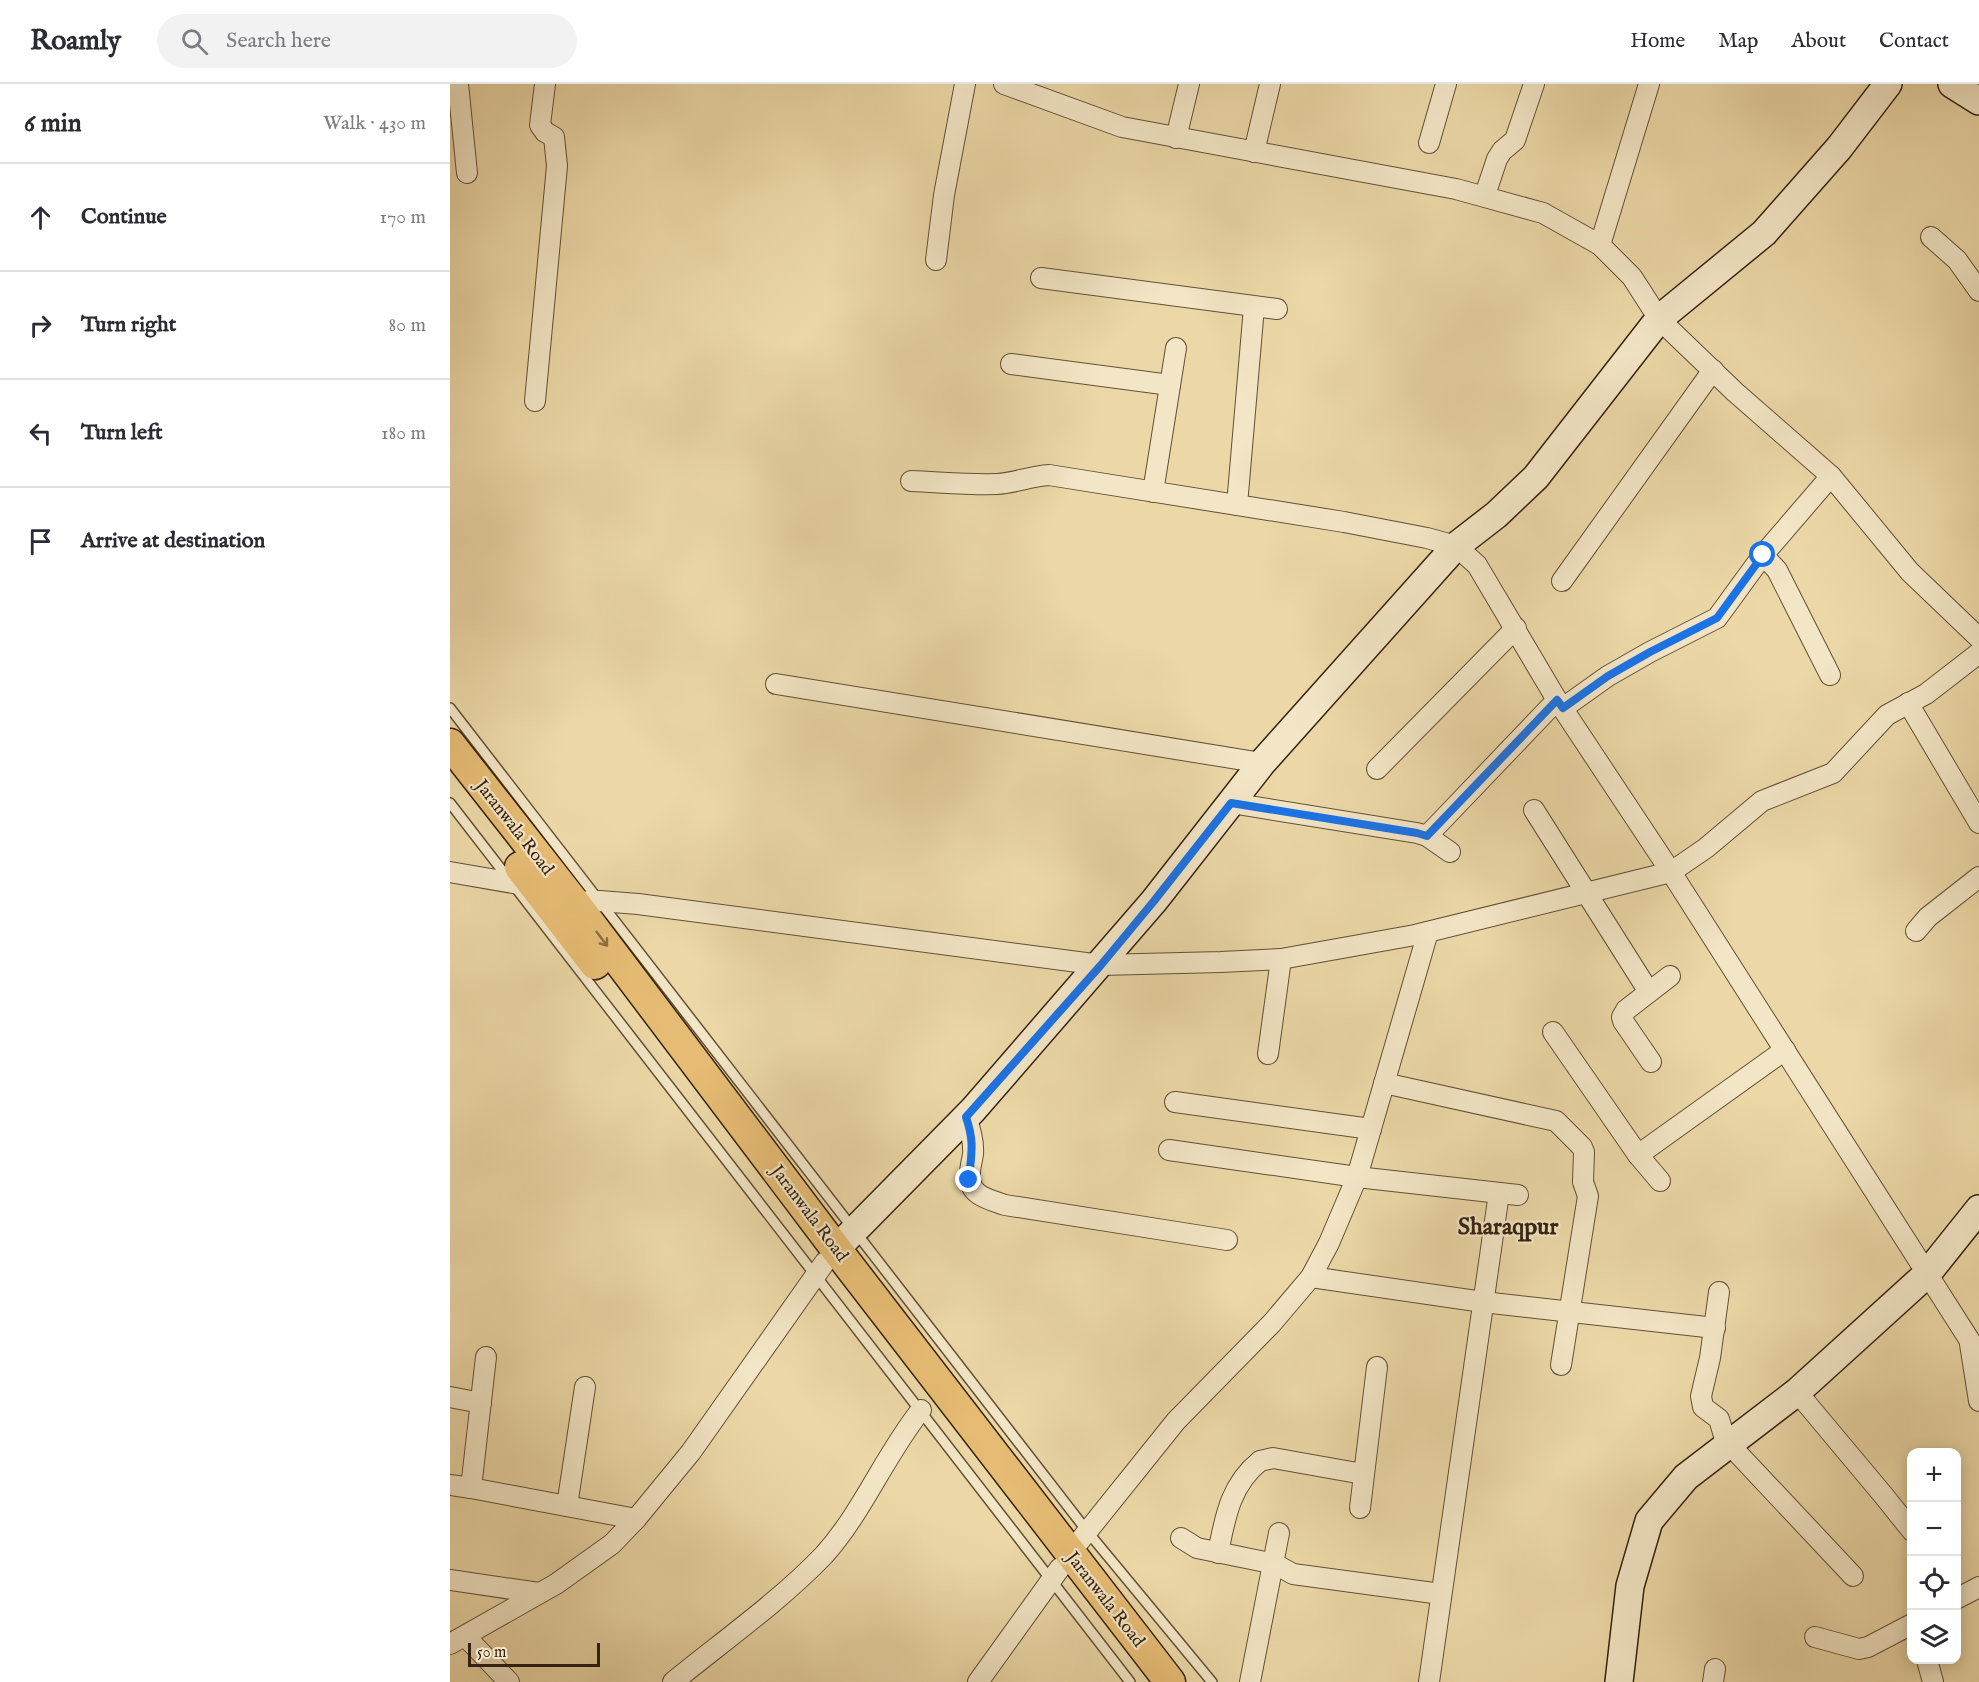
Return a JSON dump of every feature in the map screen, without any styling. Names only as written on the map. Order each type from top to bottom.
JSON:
[{"type":"main road","name":"Jaranwala Road","points":[[450,744],[587,901],[832,1254]]},
{"type":"main road","name":"Jaranwala Road","points":[[450,777],[524,885],[832,1254],[1067,1558],[1170,1682]]},
{"type":"main road","name":"Jaranwala Road","points":[[1067,1558],[1148,1682]]},
{"type":"street","points":[[458,84],[467,173]]},
{"type":"street","points":[[536,401],[557,166],[554,137],[545,132],[540,125],[545,84]]},
{"type":"street","points":[[936,260],[944,195],[964,84]]},
{"type":"street","points":[[1004,84],[1050,92],[1122,127],[1485,195],[1544,213],[1600,245],[1632,277],[1659,319],[1832,476],[1910,572],[1979,638]]},
{"type":"street","points":[[1176,138],[1189,84]]},
{"type":"street","points":[[1254,152],[1270,84]]},
{"type":"street","points":[[1429,143],[1446,84]]},
{"type":"street","points":[[1485,195],[1497,159],[1502,151],[1515,140],[1534,84]]},
{"type":"street","points":[[1600,245],[1649,84]]},
{"type":"street","points":[[509,1682],[458,1641],[556,1584],[612,1544],[636,1519],[691,1452],[832,1254],[966,1117],[1101,965],[1262,763],[1456,546],[1496,515],[1536,477],[1659,319],[1764,233],[1839,148],[1888,84]]},
{"type":"street","points":[[1952,84],[1979,101]]},
{"type":"street","points":[[1931,237],[1957,260],[1979,291]]},
{"type":"street","points":[[1041,278],[1277,309]]},
{"type":"street","points":[[1237,505],[1254,307]]},
{"type":"street","points":[[1153,492],[1176,348]]},
{"type":"street","points":[[1011,364],[1170,385]]},
{"type":"street","points":[[1562,581],[1713,370]]},
{"type":"street","points":[[910,481],[996,484],[1049,476],[1344,522],[1456,546],[1477,565],[1560,704],[1671,872],[1974,1348],[1979,1401]]},
{"type":"street","points":[[1427,836],[1560,704],[1717,618],[1763,555],[1832,476]]},
{"type":"street","points":[[1763,555],[1777,570],[1830,675]]},
{"type":"street","points":[[1377,769],[1516,628]]},
{"type":"street","points":[[587,901],[639,904],[1101,965],[1281,959],[1428,932],[1671,872],[1706,848],[1761,801],[1833,773],[1887,715],[1926,694],[1979,653]]},
{"type":"street","points":[[776,684],[1262,763]]},
{"type":"street","points":[[1908,703],[1979,823]]},
{"type":"street","points":[[1231,803],[1417,833],[1427,836],[1450,852]]},
{"type":"street","points":[[1534,810],[1649,992]]},
{"type":"street","points":[[450,872],[524,885]]},
{"type":"street","points":[[1916,931],[1928,917],[1979,877]]},
{"type":"street","points":[[978,1682],[1067,1558],[1176,1421],[1272,1323],[1311,1276],[1329,1243],[1357,1177],[1428,932]]},
{"type":"street","points":[[1268,1054],[1281,959]]},
{"type":"street","points":[[1651,1062],[1623,1022],[1622,1017],[1626,1010],[1670,976]]},
{"type":"street","points":[[1553,1032],[1638,1155],[1660,1181]]},
{"type":"street","points":[[1638,1155],[1785,1050]]},
{"type":"street","points":[[1384,1083],[1550,1119],[1560,1124],[1582,1147],[1585,1157],[1583,1182],[1588,1196],[1561,1365]]},
{"type":"street","points":[[1175,1102],[1371,1130]]},
{"type":"street","points":[[966,1117],[972,1135],[973,1154],[969,1180],[972,1189],[982,1197],[1005,1205],[1227,1240]]},
{"type":"street","points":[[1169,1150],[1357,1177],[1508,1194],[1483,1302],[1428,1682]]},
{"type":"street","points":[[1619,1682],[1630,1586],[1650,1521],[1686,1477],[1797,1392],[1928,1274],[1979,1209]]},
{"type":"street","points":[[1311,1276],[1483,1302],[1715,1328]]},
{"type":"street","points":[[1719,1292],[1715,1328],[1701,1402],[1706,1410],[1719,1419],[1729,1444],[1853,1576]]},
{"type":"street","points":[[471,1488],[486,1357]]},
{"type":"street","points":[[1360,1508],[1377,1366]]},
{"type":"street","points":[[567,1506],[585,1387]]},
{"type":"street","points":[[1797,1392],[1907,1526]]},
{"type":"street","points":[[450,1397],[481,1403]]},
{"type":"street","points":[[672,1682],[790,1587],[825,1554],[850,1519],[903,1433],[921,1410]]},
{"type":"street","points":[[1218,1553],[1230,1498],[1260,1461],[1273,1458],[1363,1474]]},
{"type":"street","points":[[450,1485],[636,1519]]},
{"type":"street","points":[[1250,1682],[1275,1564],[1279,1533]]},
{"type":"street","points":[[1180,1538],[1197,1548],[1275,1564],[1293,1574],[1441,1594]]},
{"type":"street","points":[[450,1580],[539,1593]]},
{"type":"street","points":[[1961,1596],[1979,1587]]},
{"type":"street","points":[[1815,1637],[1858,1649],[1868,1647],[1907,1626]]},
{"type":"street","points":[[1928,1664],[1933,1682]]},
{"type":"lane","points":[[450,708],[587,901]]},
{"type":"lane","points":[[450,803],[524,885]]},
{"type":"lane","points":[[832,1254],[921,1410],[1067,1558],[1212,1682]]},
{"type":"lane","points":[[832,1254],[1067,1558],[1130,1682]]},
{"type":"district","name":"Sharaqpur","points":[[1508,1226]]},
{"type":"route","points":[[969,1180],[973,1154],[972,1135],[966,1117],[1101,965],[1231,803],[1427,836],[1557,700],[1563,708],[1608,676],[1717,618],[1763,555]]}]
